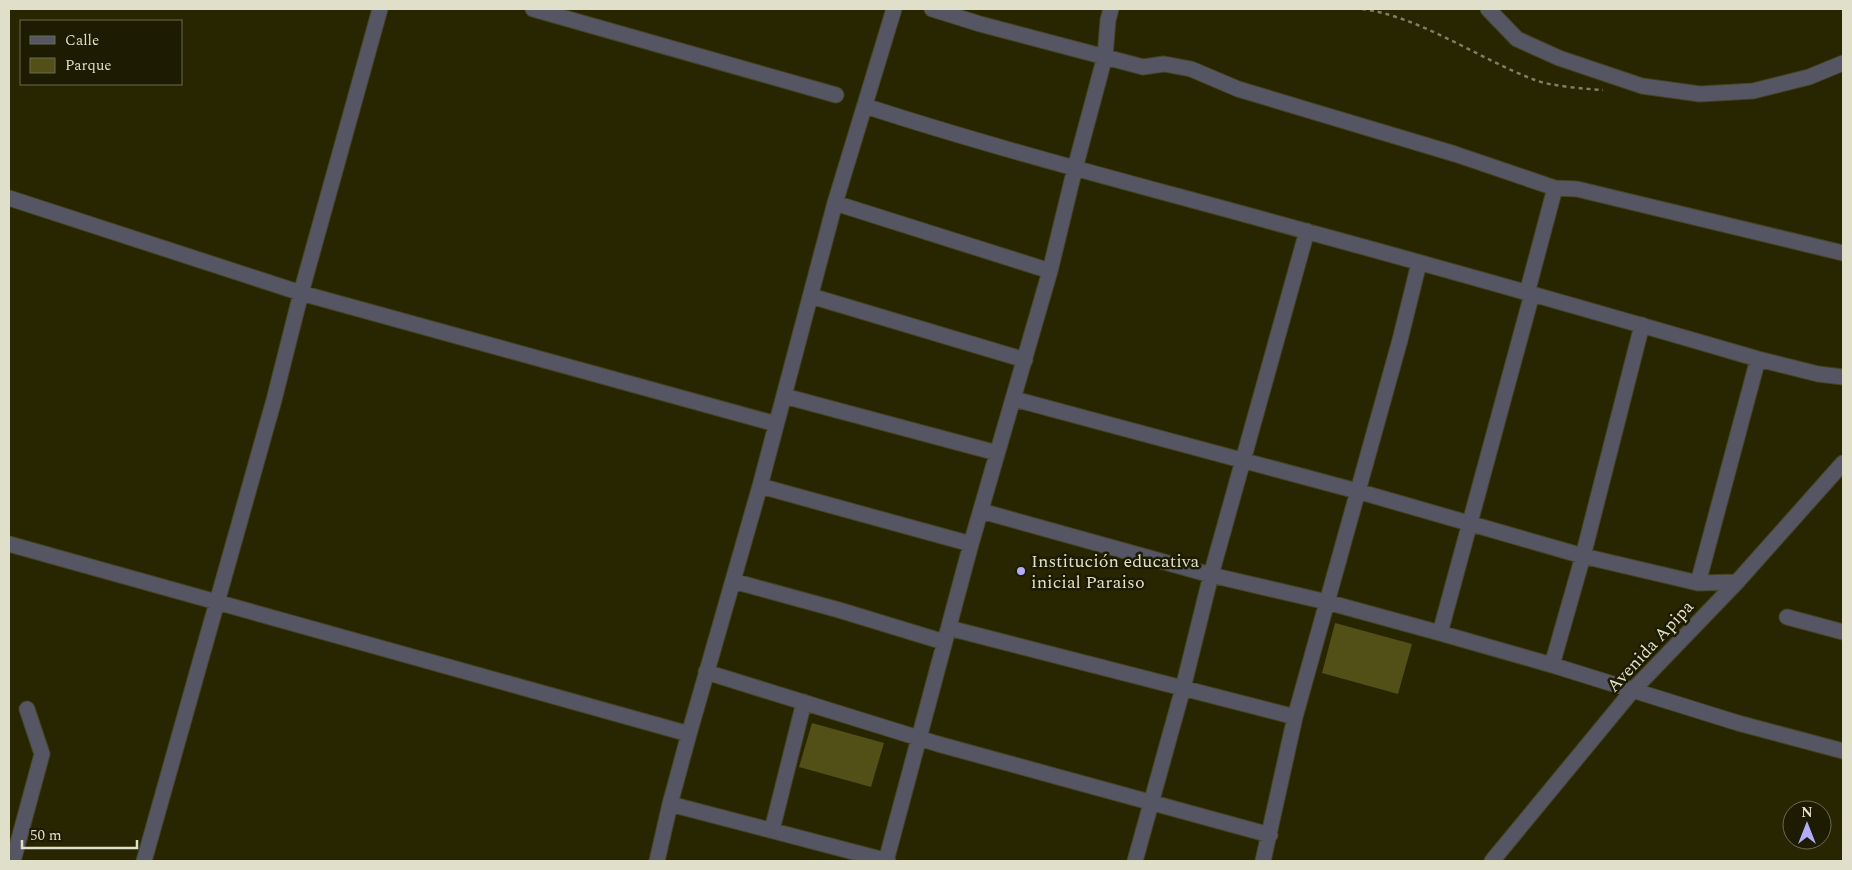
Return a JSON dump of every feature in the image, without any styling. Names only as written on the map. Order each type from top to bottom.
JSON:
[{"type":"street","points":[[144,861],[274,400],[301,293],[380,9]]},
{"type":"street","points":[[533,9],[836,94]]},
{"type":"street","points":[[657,861],[689,734],[760,486],[836,203],[894,9]]},
{"type":"street","points":[[932,9],[980,24],[1143,67],[1164,64],[1191,69],[1238,89],[1455,154],[1555,188],[1577,189],[1843,253]]},
{"type":"street","points":[[670,804],[887,861],[971,544],[1050,271],[1105,56],[1108,20],[1111,9]]},
{"type":"street","points":[[1488,9],[1517,38],[1559,58],[1642,86],[1700,94],[1753,91],[1809,77],[1843,63]]},
{"type":"street","points":[[865,106],[933,128],[1758,358],[1818,374],[1843,377]]},
{"type":"street","points":[[1440,633],[1530,294],[1555,188]]},
{"type":"street","points":[[9,198],[301,293],[776,424]]},
{"type":"street","points":[[836,203],[1050,271]]},
{"type":"street","points":[[1135,861],[1183,688],[1211,575],[1307,231]]},
{"type":"street","points":[[1263,861],[1295,717],[1400,340],[1419,263]]},
{"type":"street","points":[[811,296],[1025,360]]},
{"type":"street","points":[[1552,665],[1583,556],[1642,325]]},
{"type":"street","points":[[1698,583],[1758,358]]},
{"type":"street","points":[[784,396],[997,453]]},
{"type":"street","points":[[1014,399],[1470,523],[1583,556],[1698,583],[1737,582]]},
{"type":"street","name":"Avenida Apipa","points":[[1492,861],[1633,690],[1737,582],[1843,463]]},
{"type":"street","points":[[760,486],[971,544]]},
{"type":"street","points":[[981,511],[1211,575],[1327,602],[1440,633],[1552,665],[1738,723],[1843,751]]},
{"type":"street","points":[[9,544],[689,734]]},
{"type":"street","points":[[733,582],[839,610],[1183,688],[1295,717]]},
{"type":"street","points":[[1787,617],[1843,632]]},
{"type":"street","points":[[706,672],[938,744],[1270,835]]},
{"type":"street","points":[[772,830],[804,702]]},
{"type":"street","points":[[12,861],[42,754],[27,708]]},
{"type":"path","points":[[1362,9],[1376,11],[1416,25],[1537,81],[1612,90]]},
{"type":"green space","points":[[1335,623],[1412,644],[1398,694],[1322,673]]},
{"type":"green space","points":[[812,723],[884,743],[871,787],[799,767]]},
{"type":"place","name":"Institución educativa inicial Paraiso","points":[[1021,571]]}]
